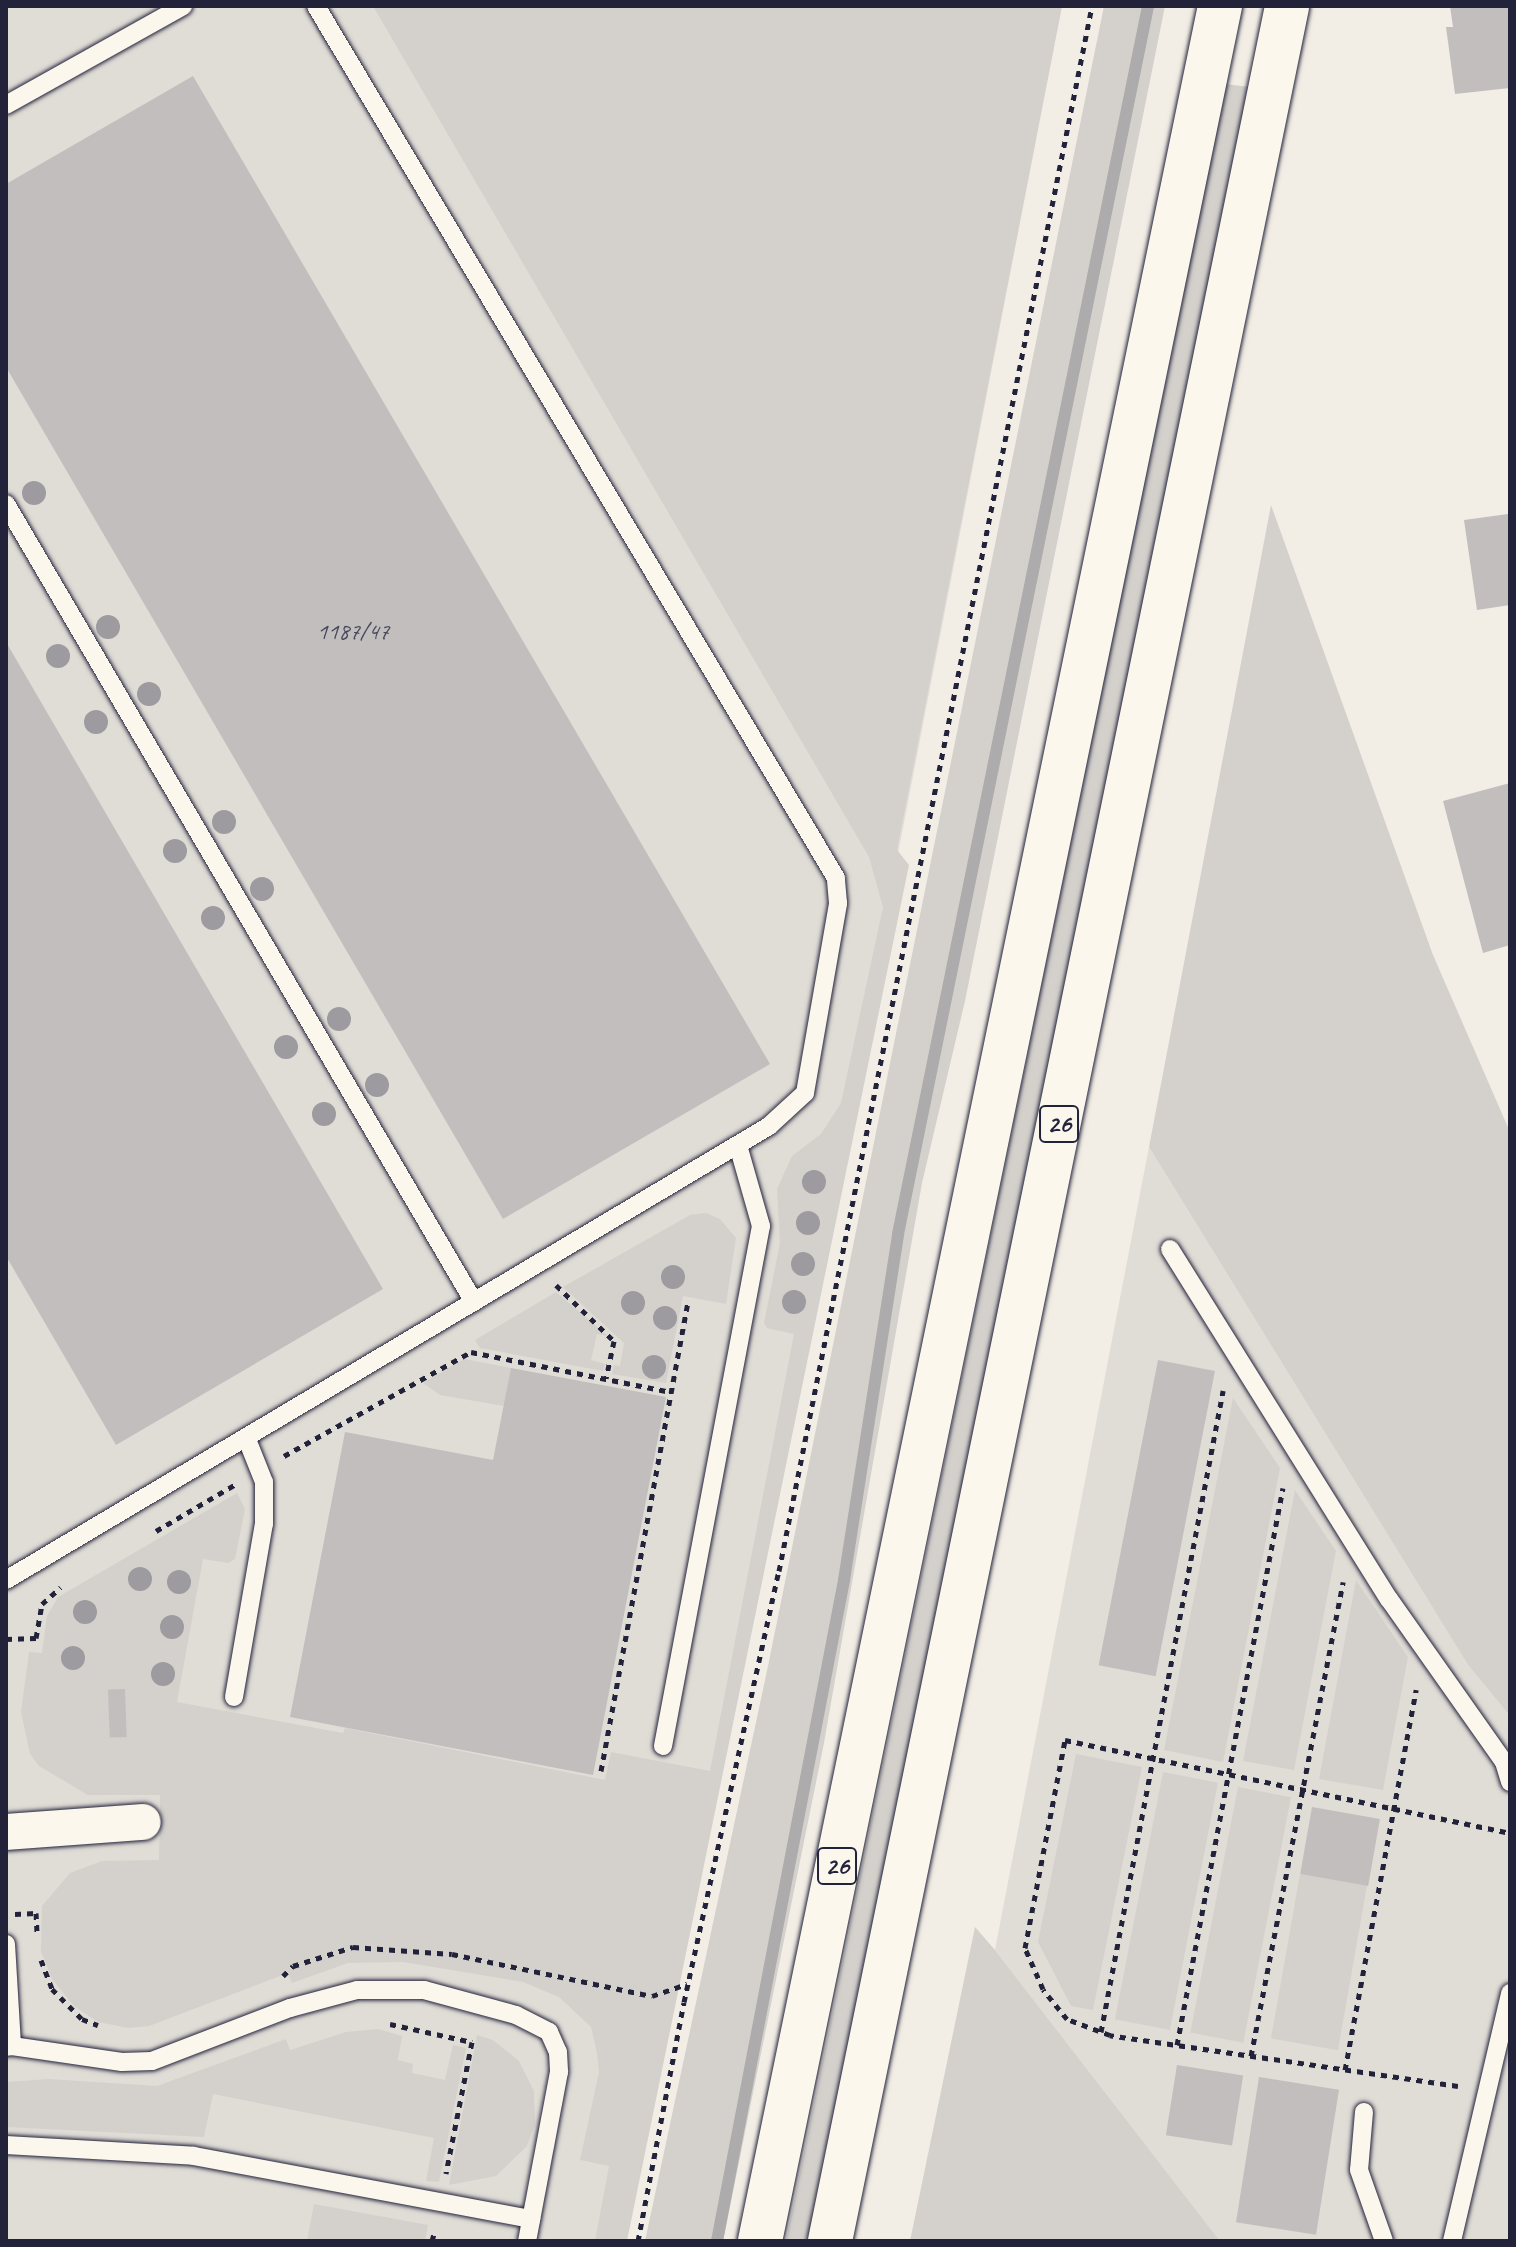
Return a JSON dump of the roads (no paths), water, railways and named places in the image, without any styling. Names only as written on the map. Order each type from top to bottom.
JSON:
[{"type":"highway","name":"26","points":[[760,2241],[1220,6]]},
{"type":"highway","name":"26","points":[[830,2241],[1287,6]]},
{"type":"street","points":[[6,1832],[143,1822]]},
{"type":"lane","points":[[6,105],[183,6]]},
{"type":"lane","points":[[6,1580],[738,1145],[789,1112],[805,1093],[838,903],[836,878],[316,6]]},
{"type":"lane","points":[[6,504],[474,1302]]},
{"type":"lane","points":[[663,1746],[761,1226],[738,1145]]},
{"type":"lane","points":[[1170,1249],[1351,1538],[1504,1762],[1510,1782]]},
{"type":"lane","points":[[234,1697],[264,1524],[259,1471],[246,1437]]},
{"type":"lane","points":[[6,1944],[9,2046],[122,2062],[152,2061],[290,2008],[357,1990],[424,1990],[516,2015],[549,2032],[558,2052],[559,2072],[527,2241]]},
{"type":"lane","points":[[1452,2241],[1490,2092],[1510,1993]]},
{"type":"lane","points":[[1364,2112],[1359,2170],[1384,2241]]},
{"type":"lane","points":[[6,2145],[194,2156],[531,2219]]},
{"type":"waterway","points":[[717,2241],[844,1580],[898,1234],[1148,6]]}]
